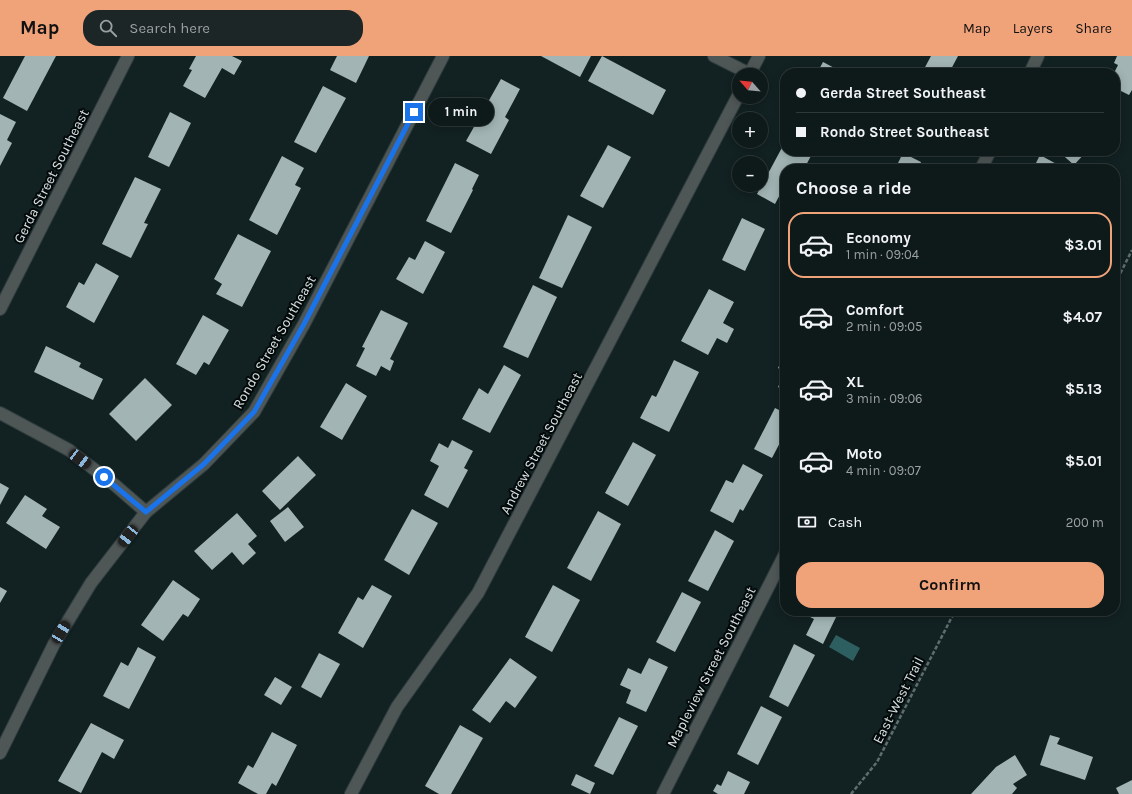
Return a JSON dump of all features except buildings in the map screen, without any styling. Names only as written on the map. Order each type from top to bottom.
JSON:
[{"type":"street","name":"Gerda Street Southeast","points":[[0,309],[128,56]]},
{"type":"street","name":"Rondo Street Southeast","points":[[0,753],[58,637],[91,583],[146,512],[204,464],[254,412],[304,324],[443,56]]},
{"type":"street","points":[[714,56],[737,68]]},
{"type":"street","points":[[752,68],[759,56]]},
{"type":"street","points":[[1032,68],[1038,56]]},
{"type":"street","name":"Andrew Street Southeast","points":[[351,794],[397,707],[478,593],[734,104]]},
{"type":"street","points":[[0,413],[69,450],[116,486],[146,512]]},
{"type":"street","name":"Mapleview Street Southeast","points":[[663,794],[780,564]]},
{"type":"path","points":[[1120,274],[1132,250]]},
{"type":"path","name":"East-West Trail","points":[[851,794],[877,762],[952,616]]},
{"type":"water","points":[[836,635],[860,648],[853,661],[829,647]]},
{"type":"route","points":[[104,477],[146,512],[204,464],[254,412],[304,324],[414,112]]}]
